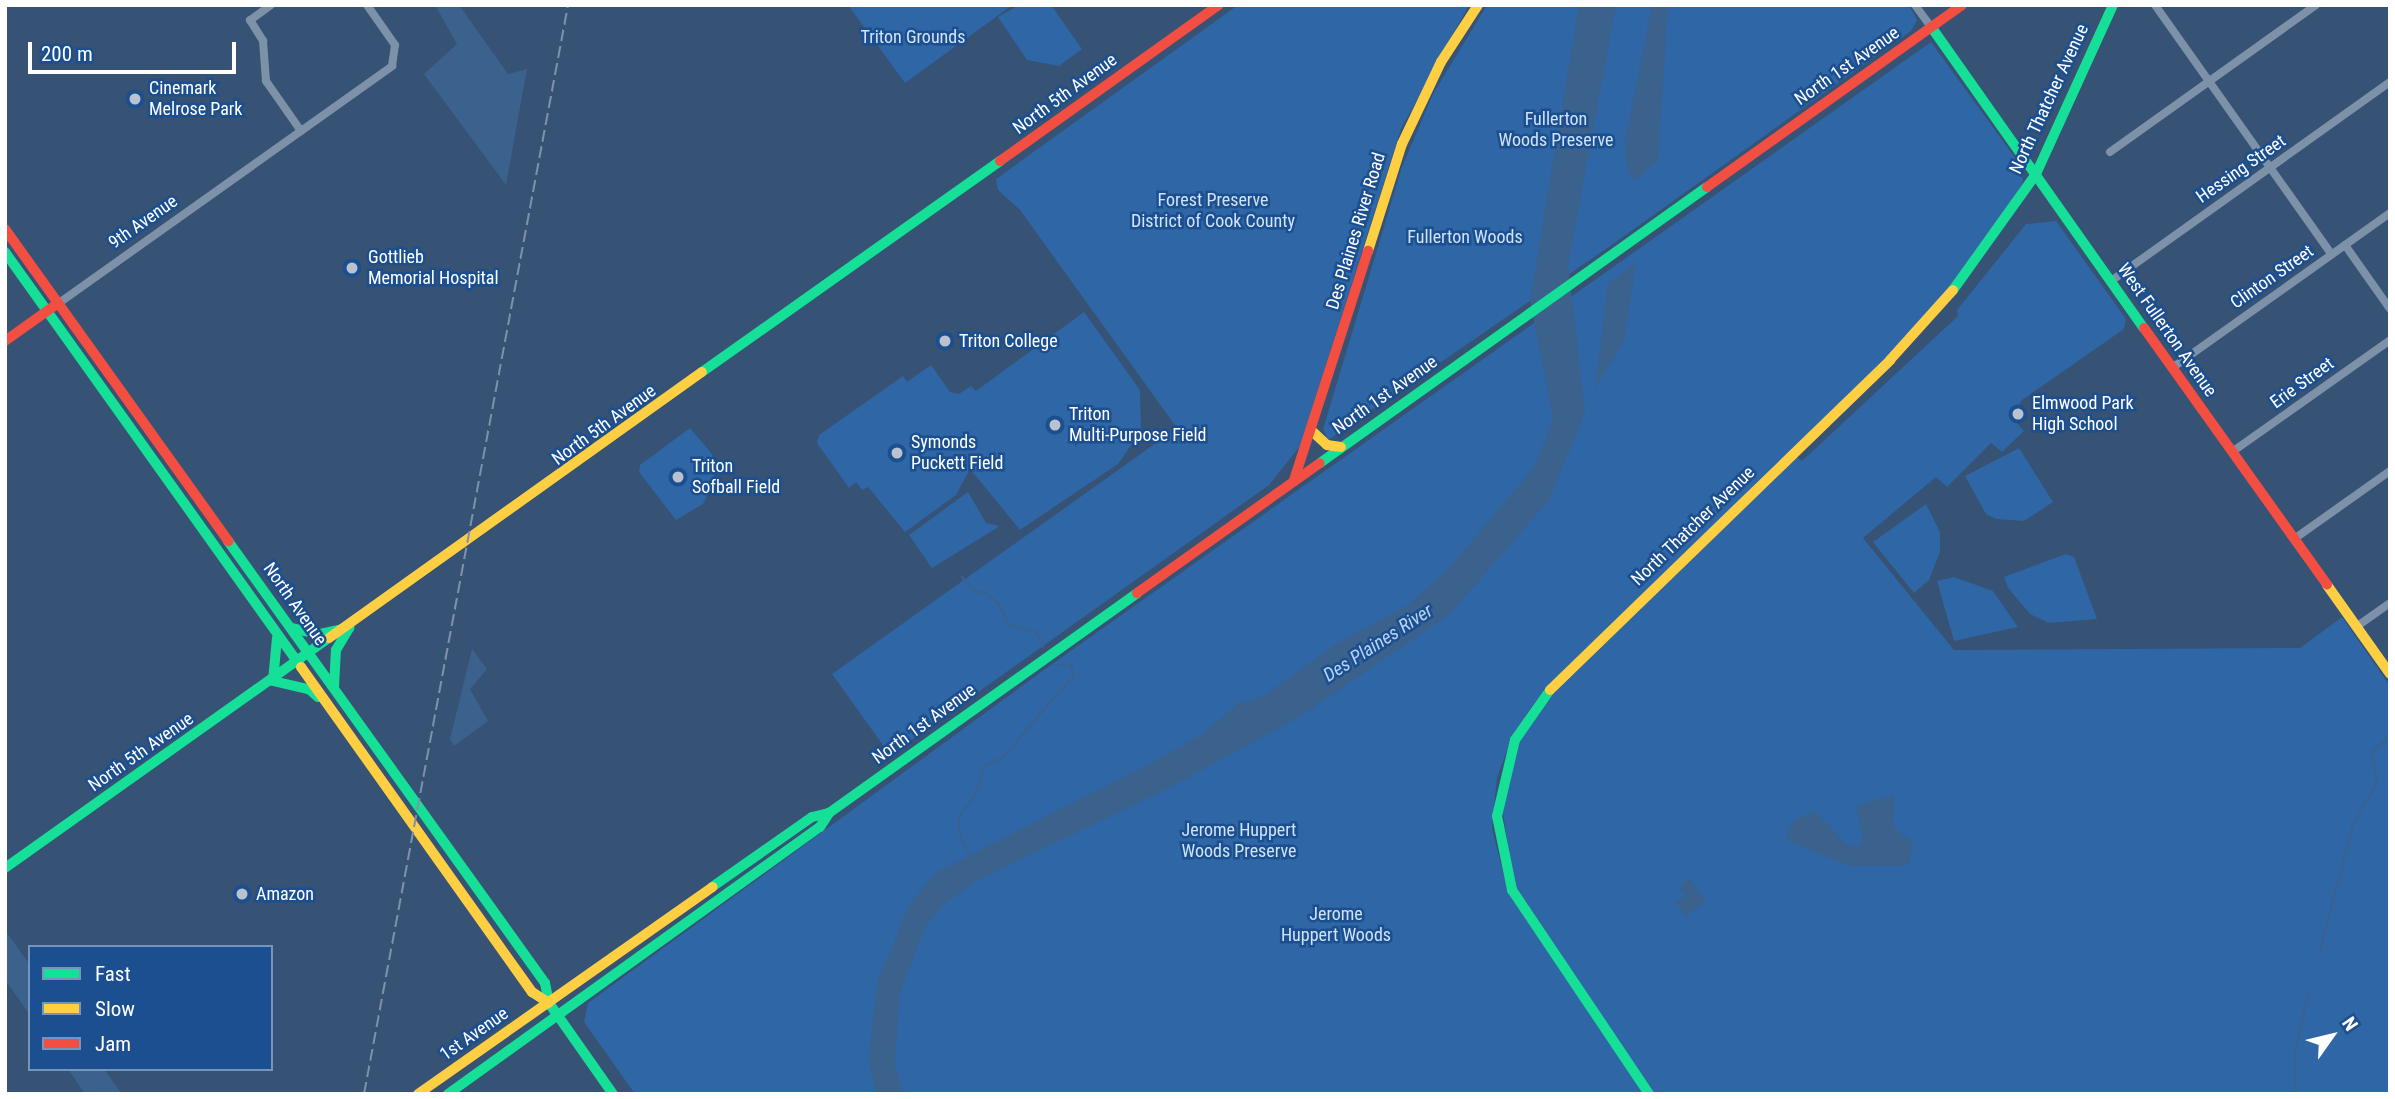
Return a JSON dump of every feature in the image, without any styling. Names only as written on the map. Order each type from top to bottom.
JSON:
[{"type":"main road","name":"North 5th Avenue","points":[[5,867],[349,628],[1219,5]]},
{"type":"main road","name":"Des Plaines River Road","points":[[1294,480],[1313,432],[1402,144],[1436,72],[1478,5]]},
{"type":"main road","name":"North 1st Avenue","points":[[558,1016],[820,827],[829,813],[1962,5]]},
{"type":"main road","name":"North Thatcher Avenue","points":[[1649,1094],[1511,890],[1497,816],[1515,740],[1562,676],[1907,342],[1973,265],[2036,174],[2113,5]]},
{"type":"main road","name":"West Fullerton Avenue","points":[[1932,28],[2390,674]]},
{"type":"main road","name":"North Avenue","points":[[5,229],[545,983],[549,1003]]},
{"type":"main road","name":"North Avenue","points":[[5,252],[532,992],[549,1003],[613,1094]]},
{"type":"main road","name":"9th Avenue","points":[[5,341],[59,303]]},
{"type":"main road","points":[[1313,432],[1320,440],[1341,447]]},
{"type":"main road","points":[[288,625],[310,634],[349,628]]},
{"type":"main road","points":[[272,627],[279,651],[273,681],[309,689],[331,710]]},
{"type":"main road","points":[[335,691],[333,660],[349,628]]},
{"type":"main road","name":"North 1st Avenue","points":[[549,1003],[812,817],[829,813]]},
{"type":"main road","name":"1st Avenue","points":[[418,1094],[549,1003]]},
{"type":"main road","name":"1st Avenue","points":[[448,1094],[558,1016]]},
{"type":"street","points":[[271,5],[250,20],[263,41],[266,81],[301,131]]},
{"type":"street","name":"9th Avenue","points":[[59,303],[392,66],[395,46],[367,5]]},
{"type":"street","name":"West Fullerton Avenue","points":[[1915,5],[1932,28]]},
{"type":"street","points":[[2155,5],[2331,254]]},
{"type":"street","points":[[2110,152],[2316,5]]},
{"type":"street","name":"Hessing Street","points":[[2111,281],[2390,82]]},
{"type":"street","name":"Clinton Street","points":[[2172,368],[2390,213]]},
{"type":"street","points":[[2344,245],[2390,309]]},
{"type":"street","name":"Erie Street","points":[[2232,452],[2390,340]]},
{"type":"street","points":[[2294,539],[2390,471]]},
{"type":"street","points":[[2356,627],[2390,603]]},
{"type":"green space","name":"Triton Grounds","points":[[848,5],[1010,5],[1011,6],[905,83]]},
{"type":"green space","points":[[1019,5],[1051,5],[1082,49],[1059,66],[1027,60],[998,17]]},
{"type":"green space","name":"Forest Preserve District of Cook County","points":[[1238,5],[1469,5],[1401,129],[1300,446],[1269,485],[890,755],[832,674],[1177,428],[1020,210],[998,190],[996,179]]},
{"type":"green space","name":"Fullerton Woods Preserve","points":[[1487,5],[1909,5],[1917,20],[1911,31],[1613,244],[1328,440],[1323,429],[1402,167],[1433,94]]},
{"type":"green space","name":"Jerome Huppert Woods Preserve","points":[[1931,42],[2021,166],[2023,182],[2015,196],[1944,294],[1892,353],[1544,689],[1513,734],[1497,778],[1492,828],[1508,893],[1644,1094],[635,1094],[584,1022],[588,1003],[1048,667]]},
{"type":"green space","points":[[2056,221],[2126,319],[2124,329],[2022,400],[2012,418],[2024,431],[2002,452],[1991,443],[1947,487],[1936,477],[1863,538],[1954,650],[2300,648],[2342,617],[2390,686],[2390,1094],[1655,1094],[1533,921],[1514,884],[1502,807],[1521,739],[1562,683],[1796,456],[1802,461],[1958,316],[1957,310],[2026,224]]},
{"type":"green space","name":"Triton Multi-Purpose Field","points":[[1084,312],[1140,390],[1141,431],[1118,464],[1020,530],[970,469],[956,495],[905,532],[868,487],[862,490],[856,482],[849,488],[817,443],[819,435],[903,376],[907,382],[931,365],[950,392],[959,394],[971,386],[976,391]]},
{"type":"green space","name":"Triton Sofball Field","points":[[690,428],[712,454],[714,482],[703,504],[676,520],[639,472],[640,465]]},
{"type":"green space","points":[[2019,448],[2053,502],[2024,521],[1996,519],[1986,514],[1965,476]]},
{"type":"green space","points":[[968,492],[986,523],[1000,526],[932,568],[909,535]]},
{"type":"green space","points":[[1926,504],[1940,532],[1940,552],[1929,580],[1914,593],[1873,542]]},
{"type":"green space","points":[[2066,554],[2074,557],[2097,619],[2049,623],[2030,614],[2008,588],[2004,577]]},
{"type":"green space","points":[[1954,577],[1993,591],[2018,627],[1954,641],[1937,581]]},
{"type":"water","points":[[435,5],[459,5],[508,74],[527,69],[506,185],[424,74],[457,44]]},
{"type":"water","name":"Des Plaines River","points":[[1579,5],[1616,5],[1568,265],[1585,412],[1549,500],[1450,614],[1301,716],[1169,788],[974,882],[943,905],[926,926],[900,992],[895,1064],[903,1094],[876,1094],[868,1061],[878,980],[910,903],[937,872],[1153,762],[1204,733],[1236,705],[1265,695],[1336,644],[1408,605],[1451,566],[1535,466],[1553,419],[1530,301]]},
{"type":"water","points":[[1652,5],[1668,5],[1658,160],[1637,179],[1628,174],[1625,140]]},
{"type":"water","points":[[1636,262],[1624,341],[1595,388],[1608,284]]},
{"type":"water","points":[[472,649],[487,669],[470,689],[488,721],[454,746],[450,739]]},
{"type":"water","points":[[1894,795],[1893,827],[1912,841],[1910,862],[1903,866],[1848,866],[1785,839],[1794,820],[1815,811],[1846,844],[1858,846],[1863,838],[1856,806]]},
{"type":"water","points":[[1690,879],[1706,901],[1685,916],[1675,901],[1686,897],[1679,887]]},
{"type":"water","points":[[5,930],[28,962],[28,1012],[5,980]]},
{"type":"water","points":[[69,1071],[105,1071],[122,1094],[85,1094]]},
{"type":"waterway","points":[[962,577],[976,593],[984,591],[999,604],[1009,625],[1036,632],[1043,647]]},
{"type":"waterway","points":[[968,853],[959,832],[959,817],[977,792],[984,766],[1003,757],[1074,675],[1071,665],[1056,665]]},
{"type":"waterway","points":[[2319,955],[2353,824],[2377,783],[2372,752],[2390,735]]},
{"type":"waterway","points":[[2295,1094],[2295,1051],[2309,992]]},
{"type":"waterway","points":[[1302,1094],[1337,1094]]},
{"type":"railway","points":[[364,1094],[568,5]]},
{"type":"traffic: fast","points":[[1953,290],[2036,174],[2113,5]]},
{"type":"traffic: fast","points":[[1932,28],[2144,328]]},
{"type":"traffic: fast","points":[[702,372],[1000,161]]},
{"type":"traffic: fast","points":[[1320,463],[1707,187]]},
{"type":"traffic: fast","points":[[5,252],[301,667]]},
{"type":"traffic: fast","points":[[228,541],[545,983],[549,1003],[613,1094]]},
{"type":"traffic: fast","points":[[712,887],[812,817],[829,813],[1137,593]]},
{"type":"traffic: fast","points":[[291,628],[320,634],[349,628]]},
{"type":"traffic: fast","points":[[334,687],[336,650],[349,628]]},
{"type":"traffic: fast","points":[[277,638],[273,681],[309,689],[318,697]]},
{"type":"traffic: fast","points":[[5,868],[329,638]]},
{"type":"traffic: fast","points":[[1550,690],[1515,740],[1497,816],[1512,890],[1649,1094]]},
{"type":"traffic: fast","points":[[448,1094],[820,827],[829,813]]},
{"type":"traffic: slow","points":[[1368,251],[1402,144],[1441,62],[1478,5]]},
{"type":"traffic: slow","points":[[1550,690],[1890,360],[1953,290]]},
{"type":"traffic: slow","points":[[329,638],[702,372]]},
{"type":"traffic: slow","points":[[1313,432],[1327,445],[1341,447]]},
{"type":"traffic: slow","points":[[2327,585],[2390,674]]},
{"type":"traffic: slow","points":[[301,667],[532,992],[549,1003]]},
{"type":"traffic: slow","points":[[418,1094],[712,887]]},
{"type":"traffic: jam","points":[[1000,161],[1219,5]]},
{"type":"traffic: jam","points":[[1707,187],[1962,5]]},
{"type":"traffic: jam","points":[[5,229],[228,541]]},
{"type":"traffic: jam","points":[[1294,480],[1368,251]]},
{"type":"traffic: jam","points":[[5,341],[54,306]]},
{"type":"traffic: jam","points":[[2144,328],[2327,585]]},
{"type":"traffic: jam","points":[[1137,593],[1320,463]]},
{"type":"place","name":"Cinemark Melrose Park","points":[[135,99]]},
{"type":"place","name":"Gottlieb Memorial Hospital","points":[[352,268]]},
{"type":"place","name":"Triton College","points":[[945,341]]},
{"type":"place","name":"Elmwood Park High School","points":[[2018,414]]},
{"type":"place","name":"Triton Multi-Purpose Field","points":[[1055,425]]},
{"type":"place","name":"Symonds Puckett Field","points":[[897,453]]},
{"type":"place","name":"Triton Sofball Field","points":[[678,477]]},
{"type":"place","name":"Amazon","points":[[242,894]]},
{"type":"park label","name":"Fullerton Woods","points":[[1465,237]]},
{"type":"park label","name":"Jerome Huppert Woods","points":[[1336,925]]}]
